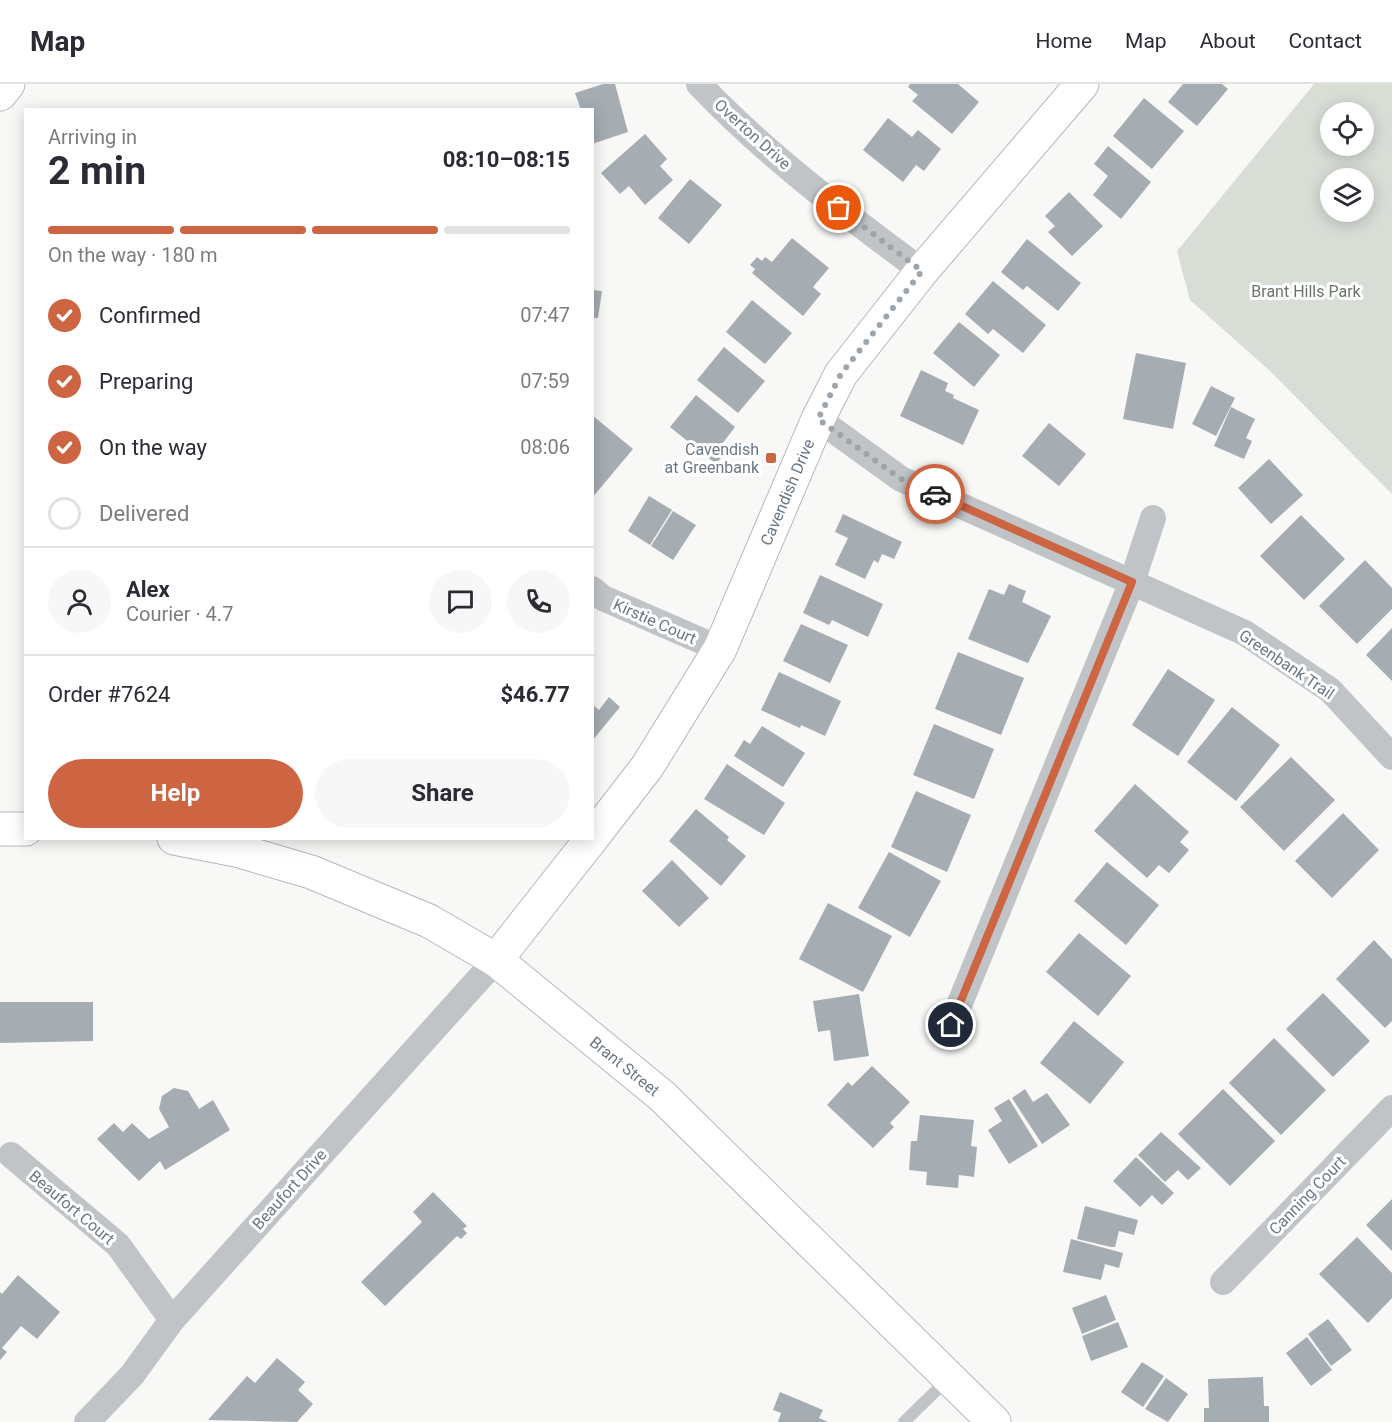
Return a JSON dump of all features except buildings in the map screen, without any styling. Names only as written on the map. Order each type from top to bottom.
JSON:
[{"type":"main road","points":[[0,94],[8,84]]},
{"type":"main road","name":"Cavendish Drive","points":[[594,835],[647,767],[720,649],[818,419],[841,374],[922,271],[1082,84]]},
{"type":"main road","points":[[0,829],[24,829]]},
{"type":"main road","name":"Brant Street","points":[[184,840],[236,850],[311,872],[429,921],[496,960],[662,1096],[994,1422]]},
{"type":"main road","name":"Cavendish Drive","points":[[496,960],[590,840]]},
{"type":"street","name":"Overton Drive","points":[[699,84],[735,120],[839,208],[922,271]]},
{"type":"street","name":"Greenbank Trail","points":[[818,419],[901,479],[1245,633],[1330,690],[1392,757]]},
{"type":"street","points":[[951,1025],[1132,582],[1153,518]]},
{"type":"street","name":"Kirstie Court","points":[[594,591],[603,598],[720,649]]},
{"type":"street","name":"Beaufort Drive","points":[[87,1422],[132,1375],[172,1320],[496,960]]},
{"type":"street","name":"Canning Court","points":[[1223,1282],[1392,1108]]},
{"type":"street","name":"Beaufort Court","points":[[11,1155],[118,1245],[172,1320]]},
{"type":"lane","points":[[904,1422],[950,1377]]},
{"type":"green space","name":"Brant Hills Park","points":[[1314,84],[1392,84],[1392,494],[1269,370],[1190,300],[1177,251]]},
{"type":"way so far","points":[[839,208],[922,271],[841,374],[818,419],[901,479],[935,494]]},
{"type":"place","name":"Cavendish at Greenbank","points":[[771,458]]},
{"type":"route","points":[[935,494],[1132,582],[951,1025]]}]
